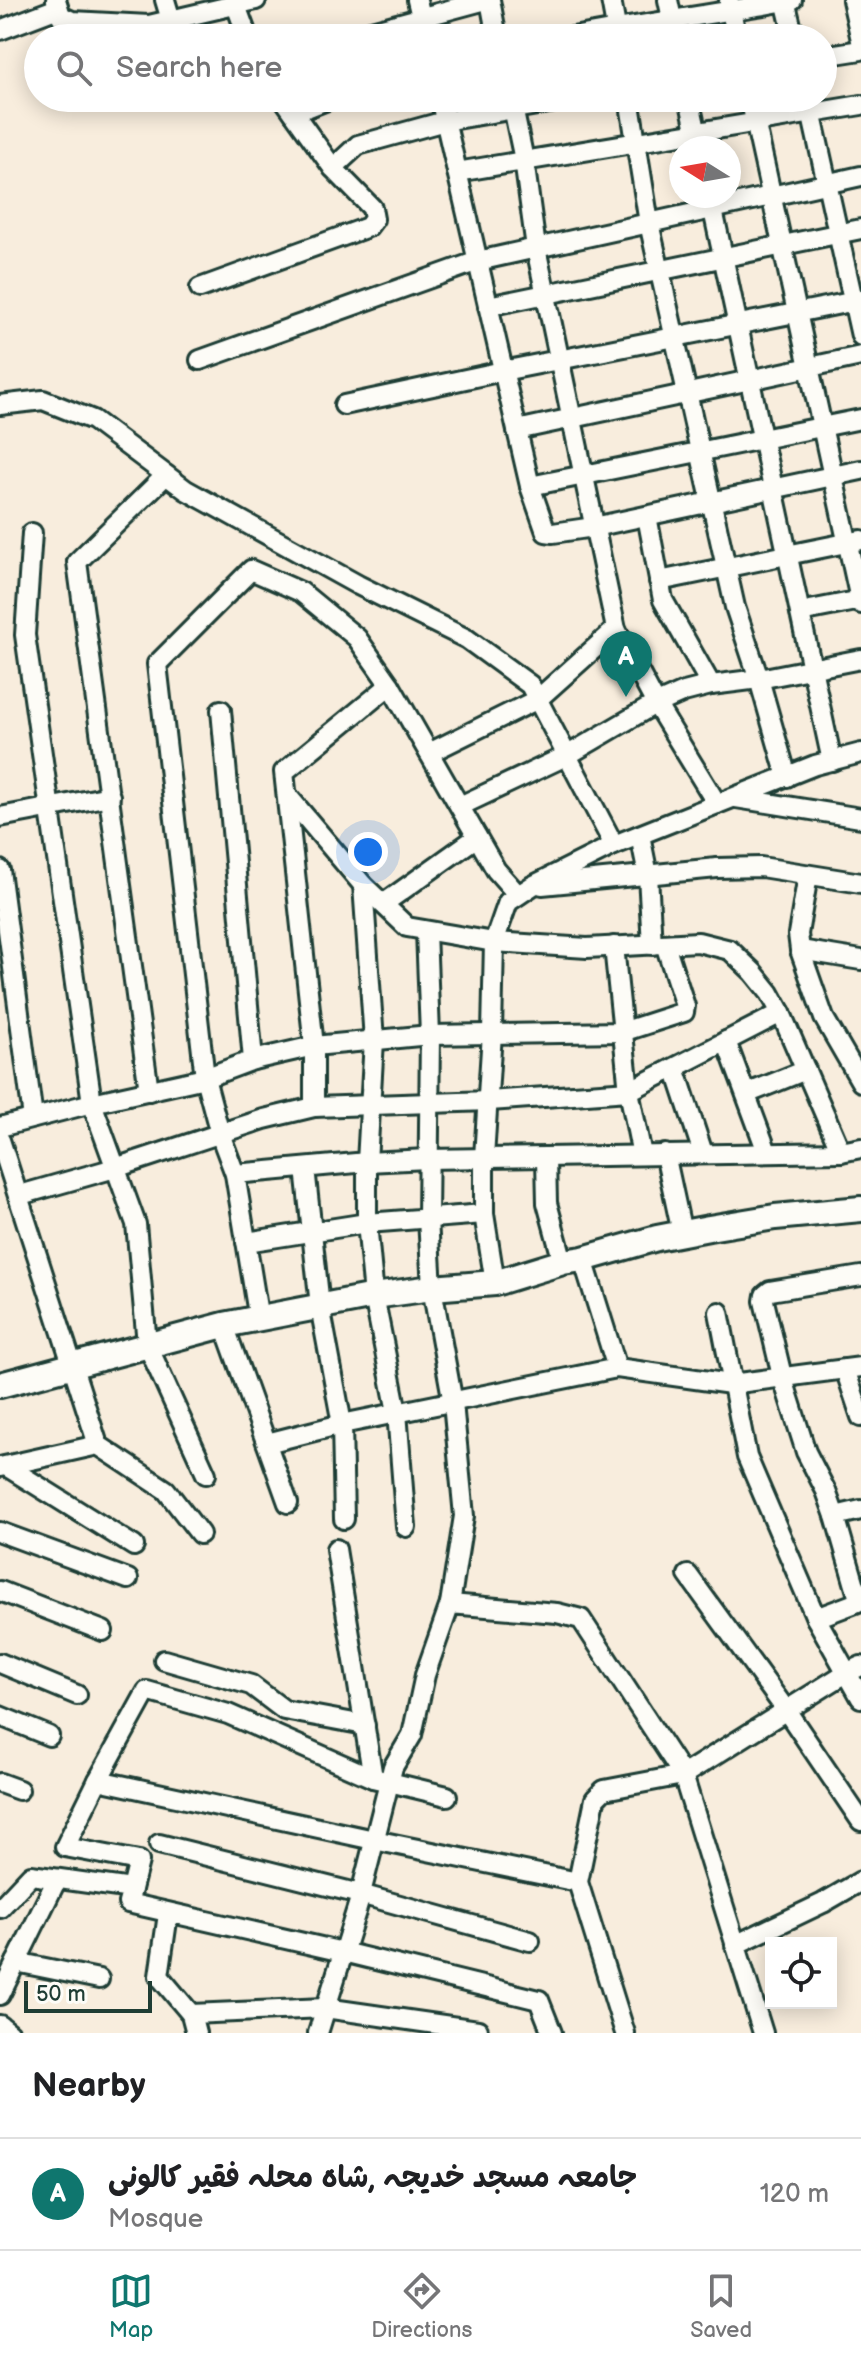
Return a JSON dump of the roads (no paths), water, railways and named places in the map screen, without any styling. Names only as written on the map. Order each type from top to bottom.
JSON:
[{"type":"main road","points":[[0,1385],[224,1325],[374,1296],[495,1283],[682,1233],[775,1217],[861,1209]]},
{"type":"street","points":[[165,0],[171,20]]},
{"type":"street","points":[[153,24],[256,0]]},
{"type":"street","points":[[381,24],[419,9],[488,0],[494,24]]},
{"type":"street","points":[[611,0],[616,24]]},
{"type":"street","points":[[668,0],[673,24]]},
{"type":"street","points":[[686,24],[730,6],[788,0],[792,24]]},
{"type":"street","points":[[852,0],[861,40]]},
{"type":"street","points":[[235,3],[243,24]]},
{"type":"street","points":[[0,30],[57,4],[61,16],[72,21],[130,24]]},
{"type":"street","points":[[837,54],[861,50]]},
{"type":"street","points":[[837,105],[861,105]]},
{"type":"street","points":[[200,288],[371,224],[374,219],[372,208],[333,168],[293,112]]},
{"type":"street","points":[[443,112],[530,486],[546,532],[594,527],[861,470]]},
{"type":"street","points":[[333,168],[358,145],[478,112]]},
{"type":"street","points":[[514,112],[536,248],[616,629],[656,704],[725,801],[861,818]]},
{"type":"street","points":[[631,112],[649,223],[735,607],[787,777]]},
{"type":"street","points":[[692,112],[697,136]]},
{"type":"street","points":[[753,112],[833,475],[854,542],[861,601],[800,612]]},
{"type":"street","points":[[712,136],[791,112]]},
{"type":"street","points":[[811,112],[838,234],[857,301],[861,336]]},
{"type":"street","points":[[457,172],[635,143],[669,141]]},
{"type":"street","points":[[741,199],[772,196],[861,176]]},
{"type":"street","points":[[200,360],[478,261],[649,223],[693,208]]},
{"type":"street","points":[[712,208],[832,761]]},
{"type":"street","points":[[488,306],[861,229]]},
{"type":"street","points":[[344,405],[857,301]]},
{"type":"street","points":[[517,430],[861,356]]},
{"type":"street","points":[[0,405],[43,400],[93,420],[186,490],[345,578],[467,639],[530,685],[614,845]]},
{"type":"street","points":[[530,486],[861,419]]},
{"type":"street","points":[[149,1091],[77,562],[166,475]]},
{"type":"street","points":[[647,516],[663,600],[711,685]]},
{"type":"street","points":[[32,533],[25,635],[92,1103],[136,1224],[147,1344],[206,1474]]},
{"type":"street","points":[[659,581],[854,542]]},
{"type":"street","points":[[259,1320],[235,1174],[205,1078],[157,664],[251,570],[301,592],[357,638],[390,685],[496,870],[525,890],[717,868],[761,867],[861,883]]},
{"type":"street","points":[[429,753],[538,699],[616,629]]},
{"type":"street","points":[[460,806],[568,755],[656,704],[684,692],[861,659]]},
{"type":"street","points":[[314,1107],[314,1046],[284,772],[390,685]]},
{"type":"street","points":[[221,710],[253,1060]]},
{"type":"street","points":[[495,1283],[484,1214],[484,1157],[494,942],[508,902],[525,890],[614,845],[787,777],[861,753]]},
{"type":"street","points":[[287,795],[363,885],[407,927],[494,942],[587,948],[698,942],[730,950],[753,972],[781,1013],[841,1152]]},
{"type":"street","points":[[0,817],[110,796]]},
{"type":"street","points":[[0,1127],[205,1078],[253,1060],[314,1046],[430,1035],[622,1032],[684,1012],[685,1006],[658,944],[640,835]]},
{"type":"street","points":[[383,904],[477,837]]},
{"type":"street","points":[[0,870],[33,1118]]},
{"type":"street","points":[[808,875],[798,934],[800,950],[824,1018],[861,1082]]},
{"type":"street","points":[[363,885],[374,1040],[367,1223],[374,1296],[397,1412],[406,1527]]},
{"type":"street","points":[[381,1780],[393,1767],[412,1735],[425,1675],[450,1604],[464,1516],[453,1403],[432,1288],[428,1219],[430,1035],[426,931]]},
{"type":"street","points":[[614,946],[629,1091],[642,1155]]},
{"type":"street","points":[[800,950],[861,960]]},
{"type":"street","points":[[20,1195],[115,1168],[264,1119],[314,1107],[489,1101],[629,1091],[781,1013]]},
{"type":"street","points":[[726,1041],[767,1152]]},
{"type":"street","points":[[675,1068],[703,1153]]},
{"type":"street","points":[[746,1094],[806,1070]]},
{"type":"street","points":[[0,1140],[98,1445],[166,1490],[200,1534]]},
{"type":"street","points":[[235,1174],[427,1159],[841,1152],[861,1148]]},
{"type":"street","points":[[665,1154],[682,1233]]},
{"type":"street","points":[[546,1158],[547,1203],[617,1368]]},
{"type":"street","points":[[305,1168],[320,1306],[342,1424],[344,1519]]},
{"type":"street","points":[[246,1242],[367,1223],[484,1214]]},
{"type":"street","points":[[816,1618],[858,1602],[835,1516],[806,1452],[782,1376],[764,1301],[770,1291],[861,1276]]},
{"type":"street","points":[[719,1312],[747,1457],[816,1618],[854,1670],[861,1698]]},
{"type":"street","points":[[224,1325],[288,1503]]},
{"type":"street","points":[[267,1443],[397,1412],[617,1368],[731,1384],[853,1368],[861,1417]]},
{"type":"street","points":[[3,1466],[98,1445]]},
{"type":"street","points":[[3,1466],[134,1546]]},
{"type":"street","points":[[835,1516],[861,1510]]},
{"type":"street","points":[[0,1532],[128,1579]]},
{"type":"street","points":[[318,2033],[374,1840],[381,1780],[365,1725],[336,1549]]},
{"type":"street","points":[[688,1575],[859,1812]]},
{"type":"street","points":[[0,1591],[103,1631]]},
{"type":"street","points":[[450,1604],[557,1613],[581,1619],[683,1775],[763,2033]]},
{"type":"street","points":[[164,1660],[251,1685],[284,1710],[365,1725]]},
{"type":"street","points":[[0,1663],[77,1695]]},
{"type":"street","points":[[625,2033],[578,1882],[595,1799],[604,1790],[683,1775],[854,1670]]},
{"type":"street","points":[[447,1796],[381,1780],[228,1714],[147,1691],[65,1847],[139,1861],[128,1903],[539,2000],[552,2033]]},
{"type":"street","points":[[0,1716],[49,1736]]},
{"type":"street","points":[[98,1780],[578,1882]]},
{"type":"street","points":[[0,1783],[19,1790]]},
{"type":"street","points":[[159,1844],[360,1894],[530,1941]]},
{"type":"street","points":[[0,1908],[31,1875],[132,1889]]},
{"type":"street","points":[[0,1995],[57,1879]]},
{"type":"street","points":[[735,1945],[823,1903],[861,1881]]},
{"type":"street","points":[[168,1914],[159,1976],[191,2014],[196,2033]]},
{"type":"street","points":[[16,1962],[99,1979]]},
{"type":"street","points":[[191,2014],[325,2008],[478,2030]]},
{"type":"street","points":[[0,2025],[10,2033]]},
{"type":"place","name":"جامعہ مسجد خدیجہ ,شاہ محلہ فقیر کالونی","points":[[626,697]]}]
